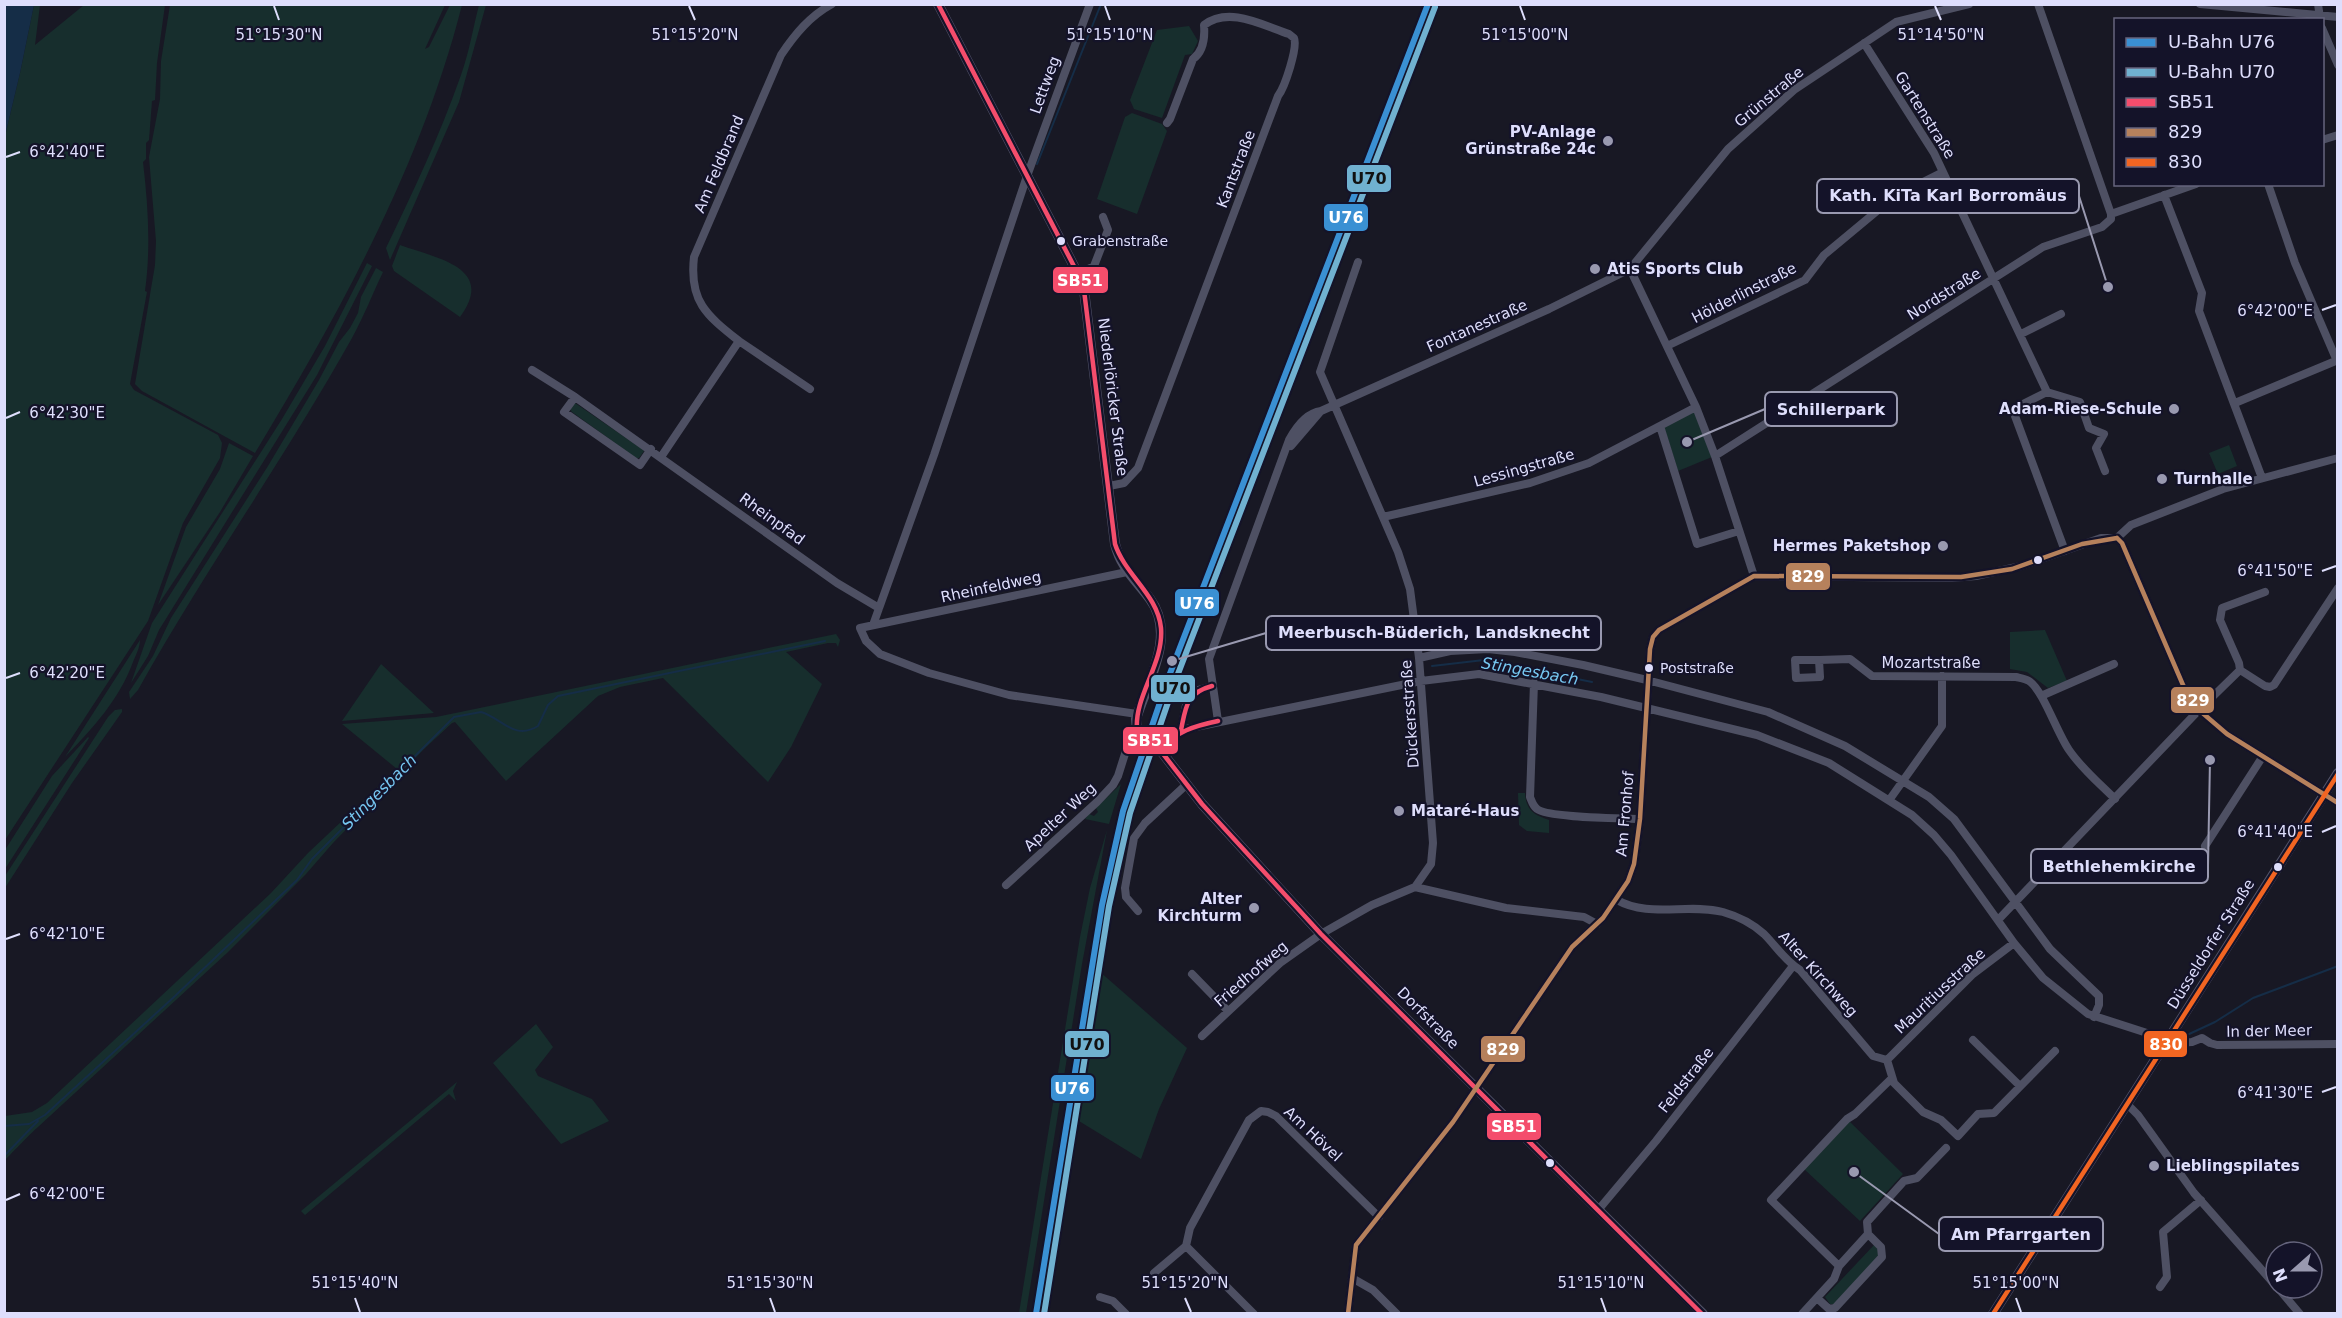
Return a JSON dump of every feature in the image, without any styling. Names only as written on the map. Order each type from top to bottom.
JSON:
[{"type":"main road","name":"Niederlöricker Straße","points":[[938,4],[1078,274],[1087,306],[1115,544],[1122,565],[1152,602],[1161,630],[1160,650],[1135,723],[1140,733]]},
{"type":"main road","name":"Dorfstraße","points":[[1140,733],[1160,750],[1187,784],[1321,934],[1703,1314]]},
{"type":"main road","name":"Düsseldorfer Straße","points":[[1993,1314],[2337,773]]},
{"type":"street","name":"Am Feldbrand","points":[[810,389],[715,323],[697,299],[692,278],[694,257],[781,55],[797,31],[821,10],[832,4]]},
{"type":"street","name":"Lettweg","points":[[1027,176],[1090,4]]},
{"type":"street","name":"Grünstraße","points":[[1629,269],[1728,149],[1794,90],[1896,22],[1969,4]]},
{"type":"street","points":[[2038,4],[2111,214]]},
{"type":"street","points":[[2200,4],[2320,18],[2337,17]]},
{"type":"street","points":[[2318,4],[2320,18]]},
{"type":"street","name":"Kantstraße","points":[[1109,486],[1124,483],[1137,468],[1278,96],[1284,87],[1296,48],[1294,38],[1289,34],[1230,15],[1212,19],[1204,25],[1205,39],[1198,55],[1193,59],[1167,123]]},
{"type":"street","points":[[2324,33],[2337,65]]},
{"type":"street","name":"Gartenstraße","points":[[1864,43],[1934,153],[1995,278],[2047,393]]},
{"type":"street","name":"Hölderlinstraße","points":[[1667,346],[1805,280],[1824,255],[1895,196],[1943,172]]},
{"type":"street","points":[[873,625],[1027,176]]},
{"type":"street","name":"Nordstraße","points":[[1715,456],[2043,247],[2102,226],[2111,219],[2111,214],[2190,186]]},
{"type":"street","points":[[2235,403],[2337,360],[2295,263],[2269,186]]},
{"type":"street","points":[[2164,195],[2202,293],[2199,311],[2262,478]]},
{"type":"street","points":[[1078,274],[1092,268],[1095,263],[1108,230],[1103,217]]},
{"type":"street","name":"Dückersstraße","points":[[1358,262],[1320,372],[1398,552],[1410,589],[1419,658],[1433,843],[1431,864],[1415,887]]},
{"type":"street","points":[[1629,269],[1696,407],[1715,456],[1754,576],[1952,578],[2000,572],[2102,538],[2117,538],[2131,525],[2223,489],[2337,458]]},
{"type":"street","name":"Fontanestraße","points":[[1218,721],[1209,659],[1295,429],[1314,412],[1321,411],[1549,309],[1629,269]]},
{"type":"street","points":[[2021,334],[2061,314]]},
{"type":"street","points":[[661,457],[739,341]]},
{"type":"street","name":"Rheinpfad","points":[[532,370],[575,396],[852,593],[879,608]]},
{"type":"street","points":[[2065,551],[2015,411],[2017,407],[2047,393],[2080,402],[2089,428],[2104,434],[2097,448],[2105,471]]},
{"type":"street","points":[[575,396],[564,412],[574,419],[640,465],[651,449]]},
{"type":"street","name":"Lessingstraße","points":[[1383,517],[1540,479],[1589,463],[1696,407]]},
{"type":"street","points":[[1660,426],[1697,544],[1740,531]]},
{"type":"street","points":[[2117,538],[2122,543],[2183,685],[2199,710],[2219,728],[2337,803]]},
{"type":"street","name":"Rheinfeldweg","points":[[1127,572],[860,628],[866,641],[880,654],[929,673],[1009,694],[1137,714]]},
{"type":"street","name":"Am Fronhof","points":[[1348,1314],[1356,1245],[1448,1128],[1572,947],[1597,924],[1617,900],[1628,881],[1634,864],[1640,819],[1647,680],[1653,637],[1659,630],[1754,576]]},
{"type":"street","points":[[2265,592],[2222,608],[2220,620],[2241,670],[2270,687],[2274,685],[2337,588]]},
{"type":"street","points":[[1419,658],[1450,651],[1488,649],[1515,652],[1647,680],[1768,712],[1845,746],[1929,797],[1954,819],[2050,949],[2099,996],[2099,1005],[2094,1017]]},
{"type":"street","name":"Mozartstraße","points":[[1820,660],[1850,659],[1872,676],[2016,677],[2028,680],[2041,696],[2068,749],[2115,799]]},
{"type":"street","points":[[2041,696],[2114,664]]},
{"type":"street","points":[[1998,920],[2199,710],[2241,670]]},
{"type":"street","points":[[1160,750],[1181,730],[1218,721],[1421,681],[1479,674],[1534,683],[1646,707],[1764,738],[1829,763],[1890,799],[1934,834],[2014,944],[2043,978],[2094,1017],[2168,1041]]},
{"type":"street","points":[[1890,799],[1942,726],[1942,676]]},
{"type":"street","points":[[1534,683],[1530,797],[1533,805],[1538,811],[1556,814],[1640,819]]},
{"type":"street","points":[[1181,730],[1186,705],[1198,690],[1212,686]]},
{"type":"street","name":"Apelter Weg","points":[[1006,885],[1113,785],[1130,738],[1140,733]]},
{"type":"street","points":[[2205,846],[2263,756]]},
{"type":"street","points":[[1137,911],[1126,897],[1125,888],[1134,838],[1145,823],[1187,784]]},
{"type":"street","points":[[1321,934],[1372,904],[1415,887],[1506,908],[1584,916],[1597,924]]},
{"type":"street","name":"Alter Kirchweg","points":[[1617,900],[1634,908],[1722,912],[1743,920],[1762,933],[1793,966],[1800,970],[1873,1056],[1887,1060]]},
{"type":"street","name":"Friedhofweg","points":[[1202,1036],[1280,963],[1321,934]]},
{"type":"street","name":"Mauritiusstraße","points":[[1887,1060],[1973,974],[2014,944]]},
{"type":"street","name":"Feldstraße","points":[[1599,1209],[1656,1141],[1793,966]]},
{"type":"street","points":[[1192,974],[1228,1011]]},
{"type":"street","name":"In der Meer","points":[[2168,1041],[2192,1042],[2202,1038],[2217,1045],[2337,1044]]},
{"type":"street","points":[[1973,1040],[2020,1086]]},
{"type":"street","points":[[1887,1060],[1891,1079],[1923,1112],[1941,1120],[1958,1136],[1978,1114],[1994,1113],[2055,1051]]},
{"type":"street","points":[[1839,1266],[1771,1200],[1847,1119],[1891,1079]]},
{"type":"street","points":[[2127,1104],[2138,1115],[2201,1200],[2264,1272]]},
{"type":"street","name":"Am Hövel","points":[[1186,1246],[1190,1228],[1243,1131],[1255,1114],[1261,1111],[1276,1116],[1379,1217]]},
{"type":"street","points":[[1816,1298],[1829,1309],[1835,1308],[1882,1257],[1881,1247],[1869,1234],[1868,1222],[1904,1181],[1917,1178],[1946,1148]]},
{"type":"street","points":[[2160,1287],[2167,1276],[2163,1232],[2201,1200]]},
{"type":"street","points":[[1802,1314],[1834,1279],[1839,1266],[1869,1234]]},
{"type":"street","points":[[1154,1273],[1186,1246],[1252,1313]]},
{"type":"street","points":[[1352,1278],[1373,1290],[1397,1314]]},
{"type":"street","points":[[1100,1297],[1113,1301],[1126,1314]]},
{"type":"street","points":[[2288,1300],[2300,1314]]},
{"type":"green space","points":[[34,5],[40,5],[35,45],[84,5],[165,5],[157,63],[155,100],[152,101],[149,140],[146,143],[146,159],[143,162],[148,226],[145,291],[147,292],[130,384],[134,390],[218,435],[222,443],[220,458],[183,523],[148,621],[5,840],[5,136]]},
{"type":"green space","points":[[170,5],[445,5],[425,49],[429,47],[450,5],[462,5],[445,65],[401,180],[347,292],[255,453],[142,391],[135,384],[155,265],[156,241],[149,157],[160,99],[161,61]]},
{"type":"green space","points":[[479,5],[486,5],[459,102],[390,260],[386,248],[426,163],[453,97],[466,58]]},
{"type":"green space","points":[[1189,26],[1198,41],[1192,54],[1185,55],[1162,118],[1134,109],[1130,100],[1157,30]]},
{"type":"green space","points":[[1132,113],[1162,124],[1167,131],[1137,214],[1097,199],[1125,117]]},
{"type":"green space","points":[[400,245],[444,260],[467,276],[471,286],[469,300],[460,317],[394,271],[392,266]]},
{"type":"green space","points":[[367,263],[372,266],[317,375],[159,630],[148,656],[131,683],[152,623],[282,419],[325,346]]},
{"type":"green space","points":[[376,268],[383,272],[352,338],[300,427],[190,601],[138,690],[130,699],[129,692],[153,656],[171,618],[268,466],[339,342],[350,328],[358,313],[361,297]]},
{"type":"green space","points":[[575,403],[642,449],[644,451],[639,458],[572,412],[570,409]]},
{"type":"green space","points":[[1694,412],[1712,457],[1678,471],[1664,427]]},
{"type":"green space","points":[[229,443],[253,456],[220,512],[158,605],[186,527],[220,469]]},
{"type":"green space","points":[[2229,445],[2237,466],[2218,474],[2209,453]]},
{"type":"green space","points":[[2045,630],[2067,681],[2048,688],[2027,672],[2010,669],[2010,632]]},
{"type":"green space","points":[[836,634],[840,640],[838,647],[836,643],[828,643],[786,652],[822,684],[791,747],[768,782],[663,678],[620,687],[598,696],[506,781],[455,722],[452,723],[424,749],[306,874],[227,953],[5,1160],[5,1116],[32,1112],[47,1103],[271,893],[308,853],[397,769],[342,724],[436,717]]},
{"type":"green space","points":[[140,640],[138,651],[127,676],[113,701],[65,757]]},
{"type":"green space","points":[[381,664],[434,713],[342,721]]},
{"type":"green space","points":[[122,709],[5,888],[5,876],[108,717],[115,710]]},
{"type":"green space","points":[[88,737],[5,869],[5,850],[52,776]]},
{"type":"green space","points":[[1121,784],[1109,824],[1085,819],[1089,814],[1094,816],[1098,812],[1096,808]]},
{"type":"green space","points":[[1518,793],[1525,793],[1529,808],[1549,820],[1549,833],[1527,831],[1519,825]]},
{"type":"green space","points":[[1107,830],[1082,964],[1026,1313],[1019,1313],[1080,937],[1090,888]]},
{"type":"green space","points":[[1099,971],[1187,1048],[1159,1109],[1141,1159],[1074,1118]]},
{"type":"green space","points":[[536,1024],[553,1047],[535,1070],[538,1076],[592,1099],[609,1121],[561,1144],[493,1063]]},
{"type":"green space","points":[[457,1082],[453,1091],[456,1101],[449,1094],[305,1215],[301,1211]]},
{"type":"green space","points":[[1848,1120],[1903,1174],[1860,1221],[1804,1169]]},
{"type":"green space","points":[[1874,1245],[1879,1249],[1879,1255],[1834,1304],[1830,1304],[1825,1297]]},
{"type":"water","points":[[5,4],[34,5],[5,136]]},
{"type":"waterway","points":[[1037,164],[1101,4]]},
{"type":"waterway","name":"Stingesbach","points":[[4,1126],[29,1124],[45,1115],[297,880],[312,859],[454,717],[481,712],[515,730],[530,730],[538,726],[548,705],[558,696],[825,641]]},
{"type":"waterway","name":"Stingesbach","points":[[1432,666],[1484,660],[1592,682]]},
{"type":"waterway","name":"Stingesbach","points":[[2181,1034],[2187,1035],[2215,1022],[2253,998],[2338,966]]},
{"type":"waterway","points":[[4,1156],[38,1121]]},
{"type":"metro line","name":"U76","points":[[1036,1314],[1102,905],[1123,811],[1169,676],[1428,4]]},
{"type":"metro line","name":"U70","points":[[1044,1314],[1109,906],[1130,813],[1176,679],[1435,7]]},
{"type":"transit line","name":"SB51","points":[[938,4],[1078,274],[1084,290],[1115,544],[1126,566],[1154,605],[1161,628],[1158,654],[1140,705],[1137,730],[1157,746],[1202,804],[1321,934],[1702,1314]]},
{"type":"transit line","name":"829","points":[[2117,538],[2122,543],[2183,685],[2199,710],[2227,734],[2338,803]]},
{"type":"transit line","name":"829","points":[[1348,1314],[1356,1245],[1453,1122],[1572,947],[1603,918],[1628,881],[1634,864],[1640,819],[1650,649],[1653,637],[1659,630],[1754,576],[1961,577],[2012,569],[2082,544],[2117,538]]},
{"type":"transit line","name":"SB51","points":[[1181,730],[1186,707],[1192,697],[1197,692],[1212,686]]},
{"type":"transit line","name":"SB51","points":[[1160,750],[1186,730],[1218,721]]},
{"type":"transit line","name":"830","points":[[1993,1314],[2338,774]]},
{"type":"place","name":"PV-Anlage Grünstraße 24c","points":[[1608,141]]},
{"type":"place","name":"Grabenstraße","points":[[1061,241]]},
{"type":"place","name":"Atis Sports Club","points":[[1595,269]]},
{"type":"place","name":"Kath. KiTa Karl Borromäus","points":[[2108,287]]},
{"type":"place","name":"Adam-Riese-Schule","points":[[2174,409]]},
{"type":"place","name":"Schillerpark","points":[[1687,442]]},
{"type":"place","name":"Turnhalle","points":[[2162,479]]},
{"type":"place","name":"Hermes Paketshop","points":[[1943,546]]},
{"type":"place","name":"Meerbusch-Büderich, Landsknecht","points":[[1172,661]]},
{"type":"place","name":"Poststraße","points":[[1649,668]]},
{"type":"place","name":"Bethlehemkirche","points":[[2210,760]]},
{"type":"place","name":"Mataré-Haus","points":[[1399,811]]},
{"type":"place","name":"Alter Kirchturm","points":[[1254,908]]},
{"type":"place","name":"Lieblingspilates","points":[[2154,1166]]},
{"type":"place","name":"Am Pfarrgarten","points":[[1854,1172]]}]
